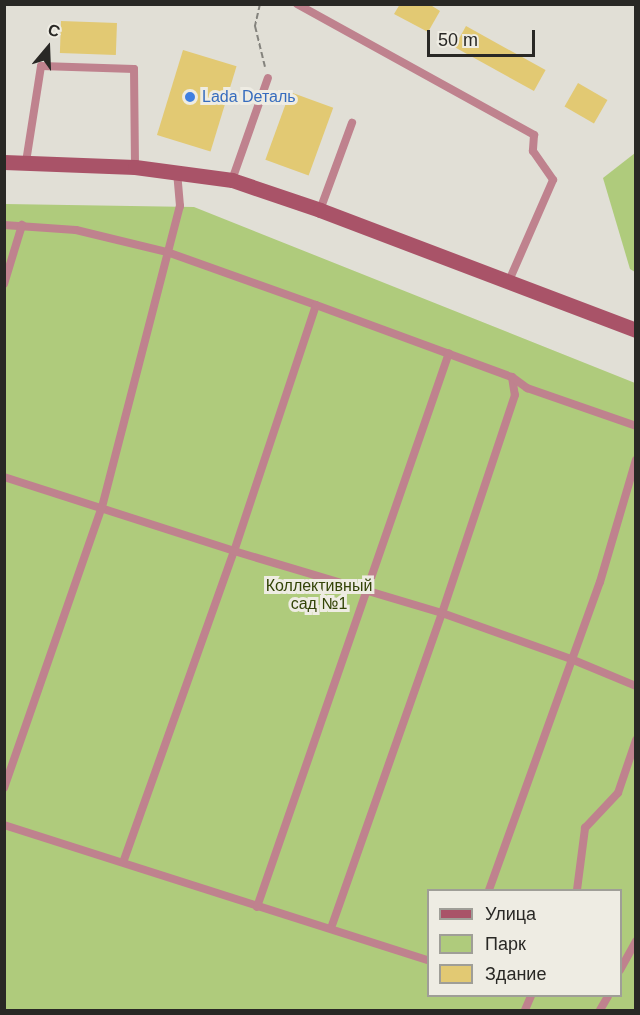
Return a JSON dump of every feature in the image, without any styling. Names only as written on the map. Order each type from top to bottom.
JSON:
[{"type":"street","points":[[4,162],[135,167],[232,180],[321,210],[636,330]]},
{"type":"lane","points":[[297,4],[534,135],[533,151],[553,180],[508,283]]},
{"type":"lane","points":[[26,162],[41,66],[134,69],[135,167]]},
{"type":"lane","points":[[232,180],[268,78]]},
{"type":"lane","points":[[321,210],[352,123]]},
{"type":"lane","points":[[4,788],[102,507],[180,206],[177,173]]},
{"type":"lane","points":[[4,225],[76,230],[167,252],[449,352],[512,377],[527,388],[636,426]]},
{"type":"lane","points":[[4,284],[22,225]]},
{"type":"lane","points":[[123,862],[234,551],[316,305]]},
{"type":"lane","points":[[257,907],[368,592],[449,352]]},
{"type":"lane","points":[[331,928],[442,613],[515,395],[512,377]]},
{"type":"lane","points":[[490,889],[600,582],[636,460]]},
{"type":"lane","points":[[4,477],[234,551],[442,613],[571,659],[636,686]]},
{"type":"lane","points":[[577,889],[585,828],[618,793],[636,740]]},
{"type":"lane","points":[[4,825],[427,959]]},
{"type":"lane","points":[[622,968],[636,941]]},
{"type":"lane","points":[[600,1011],[607,997]]},
{"type":"path","points":[[260,4],[255,26],[268,78]]},
{"type":"green space","points":[[635,153],[635,272],[630,269],[603,178]]},
{"type":"green space","name":"Коллективный сад №1","points":[[5,204],[194,207],[635,383],[635,1010],[5,1010]]},
{"type":"building","points":[[400,4],[429,4],[440,11],[428,32],[394,14]]},
{"type":"building","points":[[61,21],[117,23],[116,55],[60,53]]},
{"type":"building","points":[[466,26],[546,70],[534,91],[454,47]]},
{"type":"building","points":[[183,50],[237,66],[211,151],[157,135]]},
{"type":"building","points":[[578,83],[607,100],[594,123],[564,106]]},
{"type":"building","points":[[290,92],[333,108],[309,175],[265,160]]},
{"type":"place","name":"Lada Dеталь","points":[[190,97]]}]
